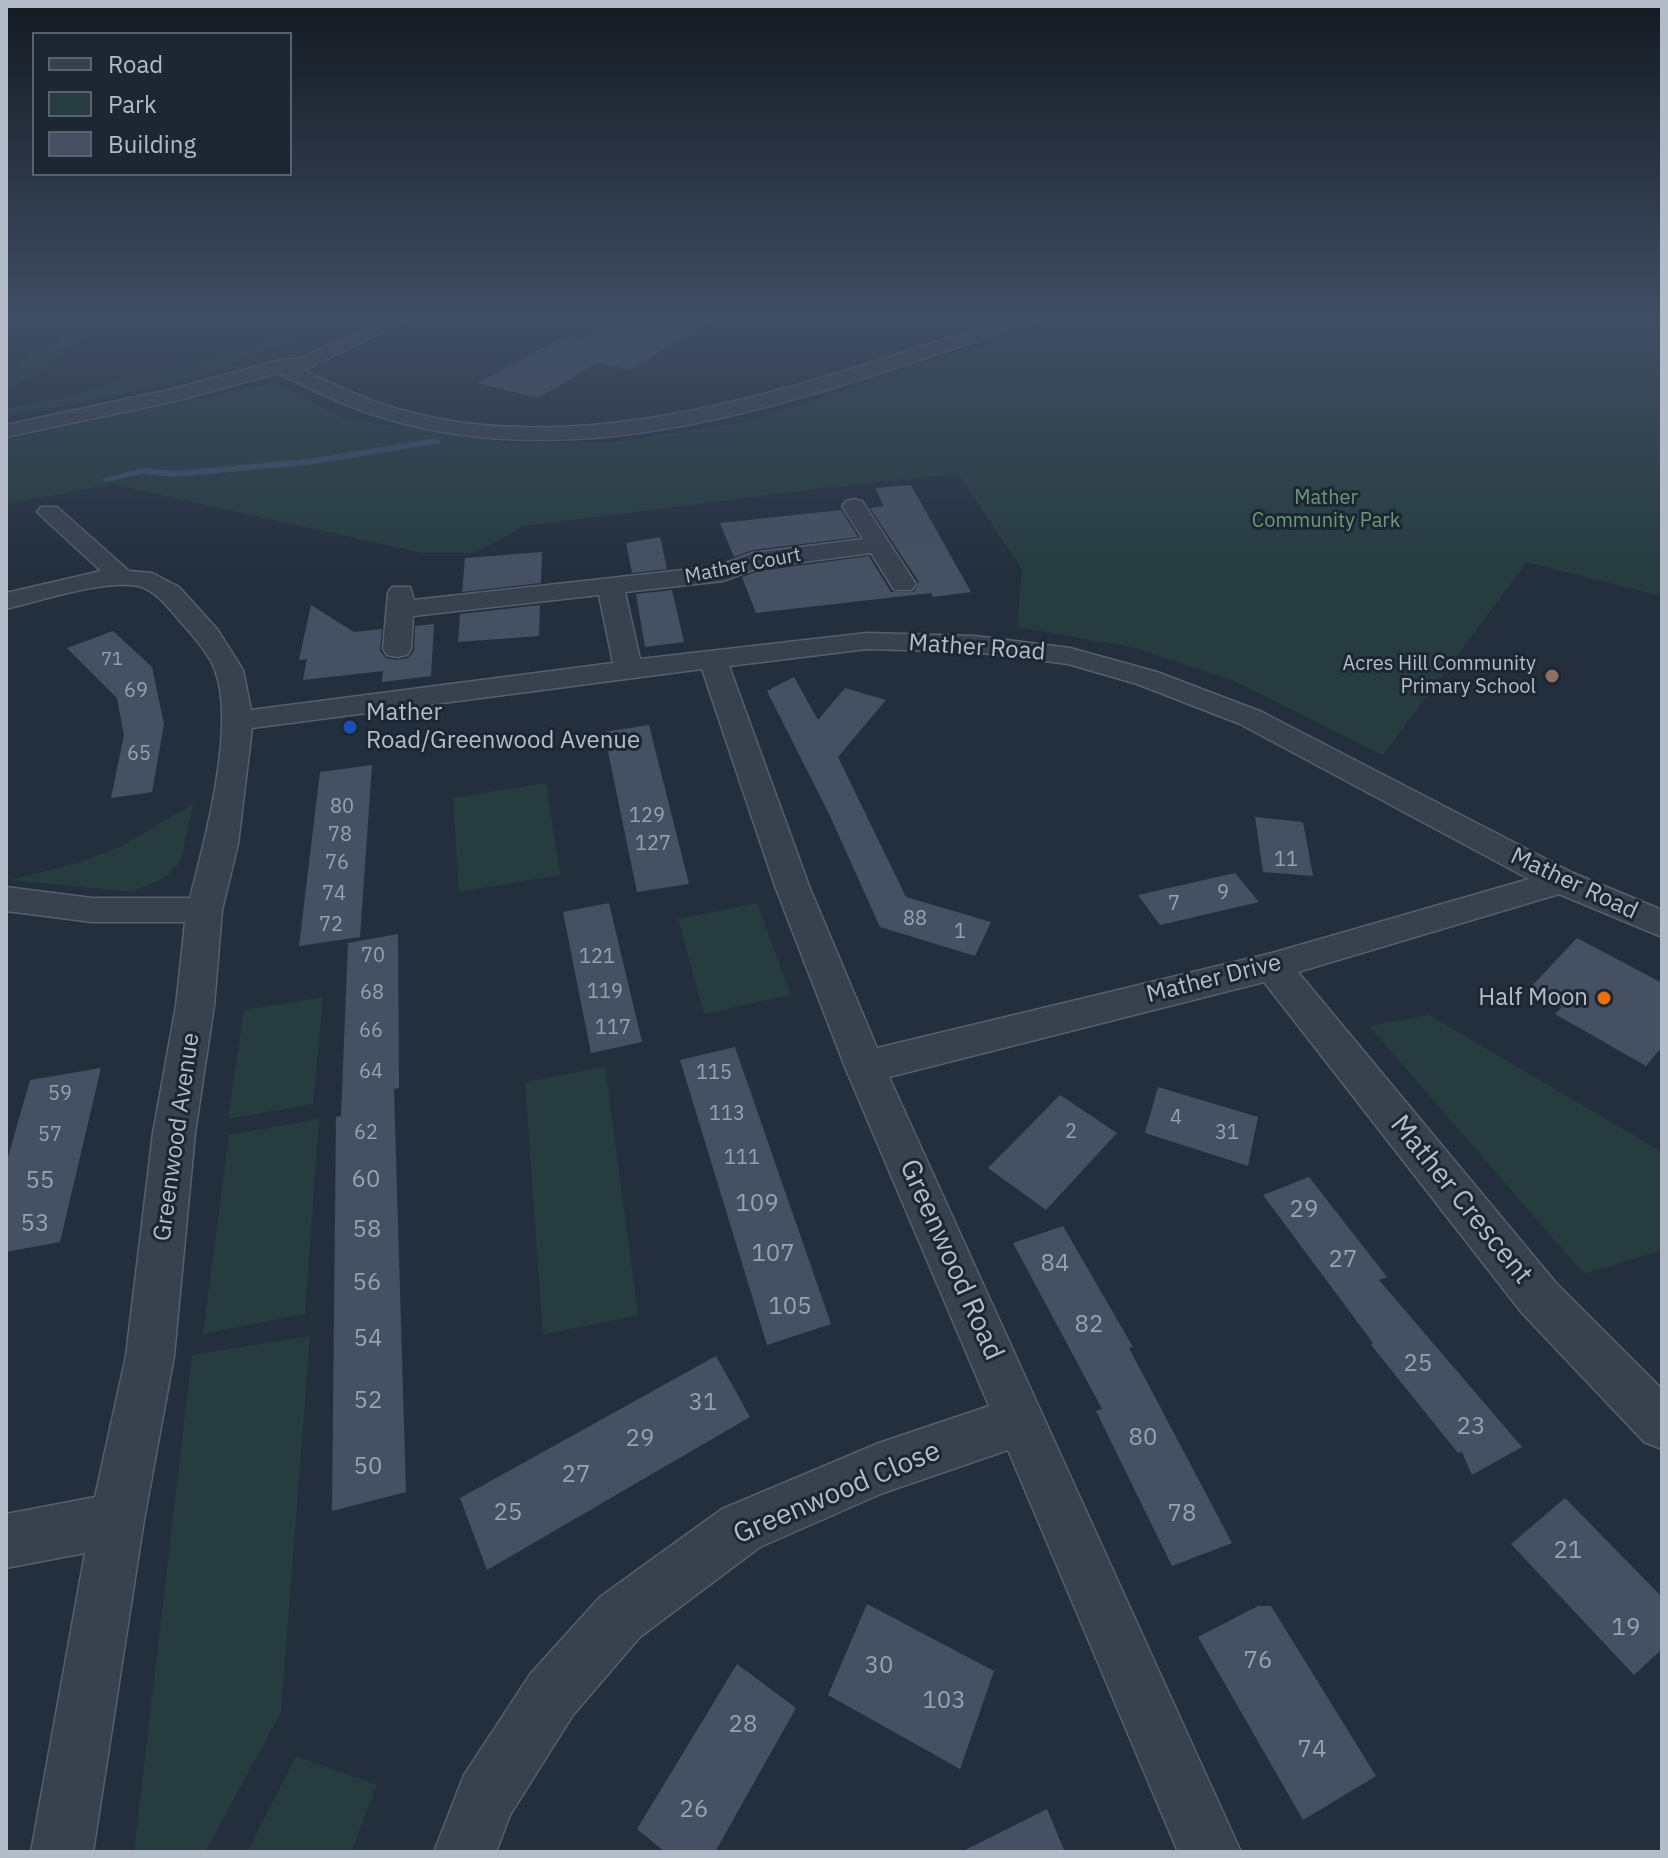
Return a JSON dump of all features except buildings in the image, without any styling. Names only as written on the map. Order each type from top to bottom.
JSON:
[{"type":"street","points":[[6,431],[142,403]]},
{"type":"street","points":[[361,403],[413,420],[472,430],[542,434],[611,431],[694,419],[757,403]]},
{"type":"street","points":[[854,506],[903,584]]},
{"type":"street","points":[[6,601],[116,577],[116,571],[49,512]]},
{"type":"street","name":"Mather Court","points":[[397,649],[401,601],[611,587],[723,573],[753,561],[876,545]]},
{"type":"street","name":"Greenwood Avenue","points":[[62,1852],[117,1520],[150,1356],[174,1133],[195,1006],[204,910],[221,844],[238,721],[229,670],[207,635],[170,593],[143,578],[116,577]]},
{"type":"street","points":[[611,587],[628,669]]},
{"type":"street","name":"Mather Road","points":[[238,721],[867,641],[975,644],[1070,656],[1147,678],[1251,718],[1561,881],[1662,924]]},
{"type":"street","name":"Greenwood Road","points":[[713,659],[792,886],[865,1067],[1210,1852]]},
{"type":"street","name":"Mather Drive","points":[[865,1067],[1272,966],[1561,881]]},
{"type":"street","points":[[6,899],[92,910],[204,910]]},
{"type":"street","name":"Mather Crescent","points":[[1272,966],[1539,1298],[1662,1424]]},
{"type":"street","name":"Greenwood Close","points":[[465,1852],[486,1797],[552,1694],[620,1617],[741,1528],[879,1469],[1022,1420]]},
{"type":"street","points":[[6,1541],[117,1520]]},
{"type":"green space","points":[[33,403],[77,403],[6,417],[6,408]]},
{"type":"green space","name":"Mather Community Park","points":[[179,403],[314,403],[343,418],[508,443],[608,443],[744,422],[804,403],[1662,403],[1662,596],[1527,562],[1383,755],[1234,681],[1136,648],[1017,627],[1022,569],[958,474],[524,526],[475,553],[422,553],[112,484],[6,504],[6,440]]},
{"type":"green space","points":[[546,783],[560,875],[459,892],[453,798]]},
{"type":"green space","points":[[193,804],[181,861],[164,878],[132,892],[11,880],[81,862],[122,846]]},
{"type":"green space","points":[[757,903],[791,995],[704,1014],[678,919]]},
{"type":"green space","points":[[323,997],[313,1104],[228,1119],[244,1010]]},
{"type":"green space","points":[[1429,1015],[1662,1152],[1662,1250],[1584,1274],[1369,1026]]},
{"type":"green space","points":[[605,1067],[638,1315],[543,1335],[525,1082]]},
{"type":"green space","points":[[319,1119],[305,1314],[203,1334],[229,1135]]},
{"type":"green space","points":[[310,1336],[281,1712],[205,1852],[134,1852],[192,1355]]},
{"type":"green space","points":[[296,1756],[377,1785],[351,1852],[247,1852]]},
{"type":"waterway","points":[[105,479],[143,471],[175,474],[308,462],[437,441]]},
{"type":"place","name":"Acres Hill Community Primary School","points":[[1552,676]]},
{"type":"place","name":"Mather Road/Greenwood Avenue","points":[[350,727]]},
{"type":"place","name":"Half Moon","points":[[1604,998]]}]
